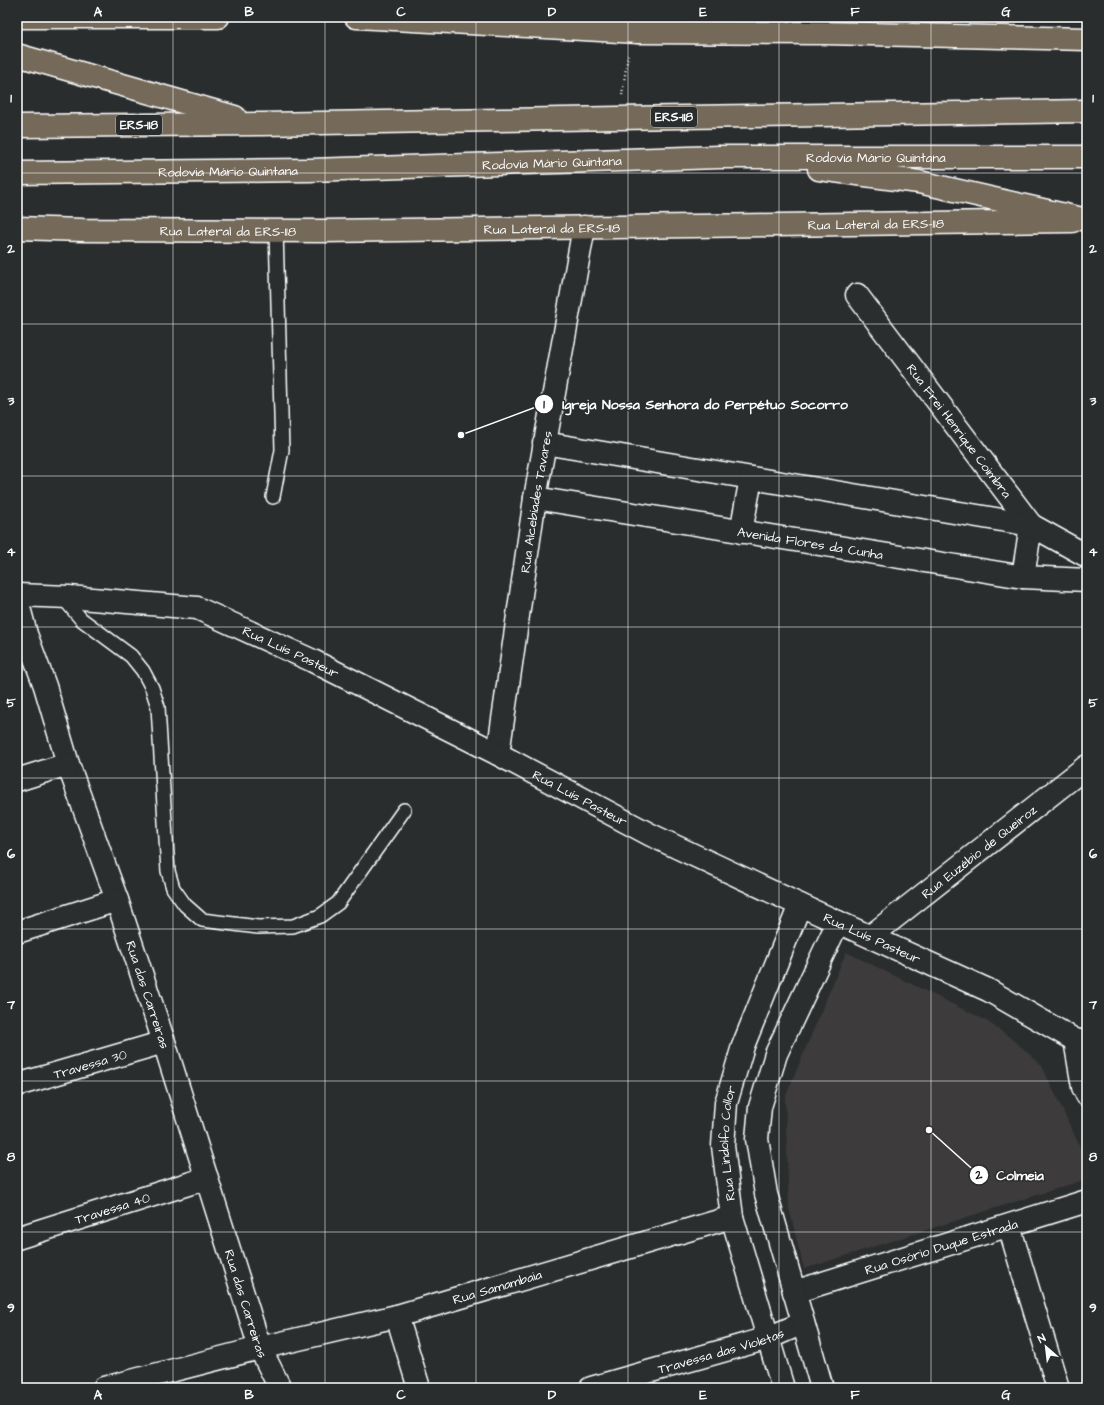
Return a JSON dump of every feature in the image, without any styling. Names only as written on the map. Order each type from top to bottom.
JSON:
[{"type":"main road","points":[[17,17],[218,17]]},
{"type":"main road","points":[[356,17],[641,24],[818,25],[1087,39]]},
{"type":"main road","points":[[17,55],[262,124]]},
{"type":"main road","name":"ERS-118","points":[[17,126],[262,124],[1087,111]]},
{"type":"main road","points":[[719,157],[918,182],[1087,220]]},
{"type":"main road","name":"Rodovia Mário Quintana","points":[[17,173],[310,170],[719,157],[1087,158]]},
{"type":"main road","name":"Rua Lateral da ERS-118","points":[[17,228],[83,230],[276,230],[1087,220]]},
{"type":"street","name":"Rua Alcebíades Tavares","points":[[498,754],[535,498],[584,227]]},
{"type":"street","name":"Rua Frei Henrique Coimbra","points":[[857,295],[1031,525]]},
{"type":"street","points":[[544,443],[1031,525],[1087,556]]},
{"type":"street","points":[[741,532],[751,478]]},
{"type":"street","name":"Avenida Flores da Cunha","points":[[535,498],[1023,577],[1087,580]]},
{"type":"street","points":[[1023,577],[1031,525]]},
{"type":"street","name":"Rua Luís Pasteur","points":[[17,595],[69,597],[197,608],[311,660],[498,754],[651,835],[800,905],[988,990],[1081,1041],[1083,1087],[1087,1095]]},
{"type":"street","name":"Rua das Carreiras","points":[[17,600],[26,634],[45,686],[68,764],[117,900],[164,1042],[260,1348],[280,1388]]},
{"type":"street","points":[[17,780],[68,764]]},
{"type":"street","name":"Rua Euzébio de Queiroz","points":[[871,936],[1087,766]]},
{"type":"street","points":[[17,932],[117,900]]},
{"type":"street","name":"Rua Lindolfo Collor","points":[[783,1388],[732,1217],[723,1146],[726,1103],[743,1046],[800,905]]},
{"type":"street","name":"Rua Lindolfo Collor","points":[[822,1388],[766,1194],[757,1139],[760,1107],[776,1054],[838,922]]},
{"type":"street","name":"Travessa 30","points":[[17,1084],[164,1042]]},
{"type":"street","name":"Travessa 40","points":[[17,1238],[207,1178]]},
{"type":"street","name":"Rua Osório Duque Estrada","points":[[794,1292],[1087,1201]]},
{"type":"street","name":"Rua Samambaia","points":[[104,1388],[260,1348],[397,1316],[732,1217]]},
{"type":"street","points":[[1009,1226],[1058,1388]]},
{"type":"street","points":[[397,1316],[419,1388]]},
{"type":"street","name":"Travessa das Violetas","points":[[591,1388],[768,1338],[803,1323]]},
{"type":"lane","points":[[273,497],[282,450],[276,230]]},
{"type":"lane","points":[[69,597],[66,601],[81,619],[131,656],[143,671],[152,688],[158,707],[168,870],[173,888],[185,906],[202,920],[258,927],[294,926],[320,916],[338,903],[404,810]]},
{"type":"path","points":[[618,118],[630,47],[641,24]]},
{"type":"shaded area","points":[[846,952],[985,1020],[1008,1036],[1042,1066],[1087,1162],[1087,1179],[804,1269],[789,1209],[785,1098]]},
{"type":"place","name":"Igreja Nossa Senhora do Perpétuo Socorro","points":[[461,435]]},
{"type":"place","name":"Colmeia","points":[[929,1130]]}]
